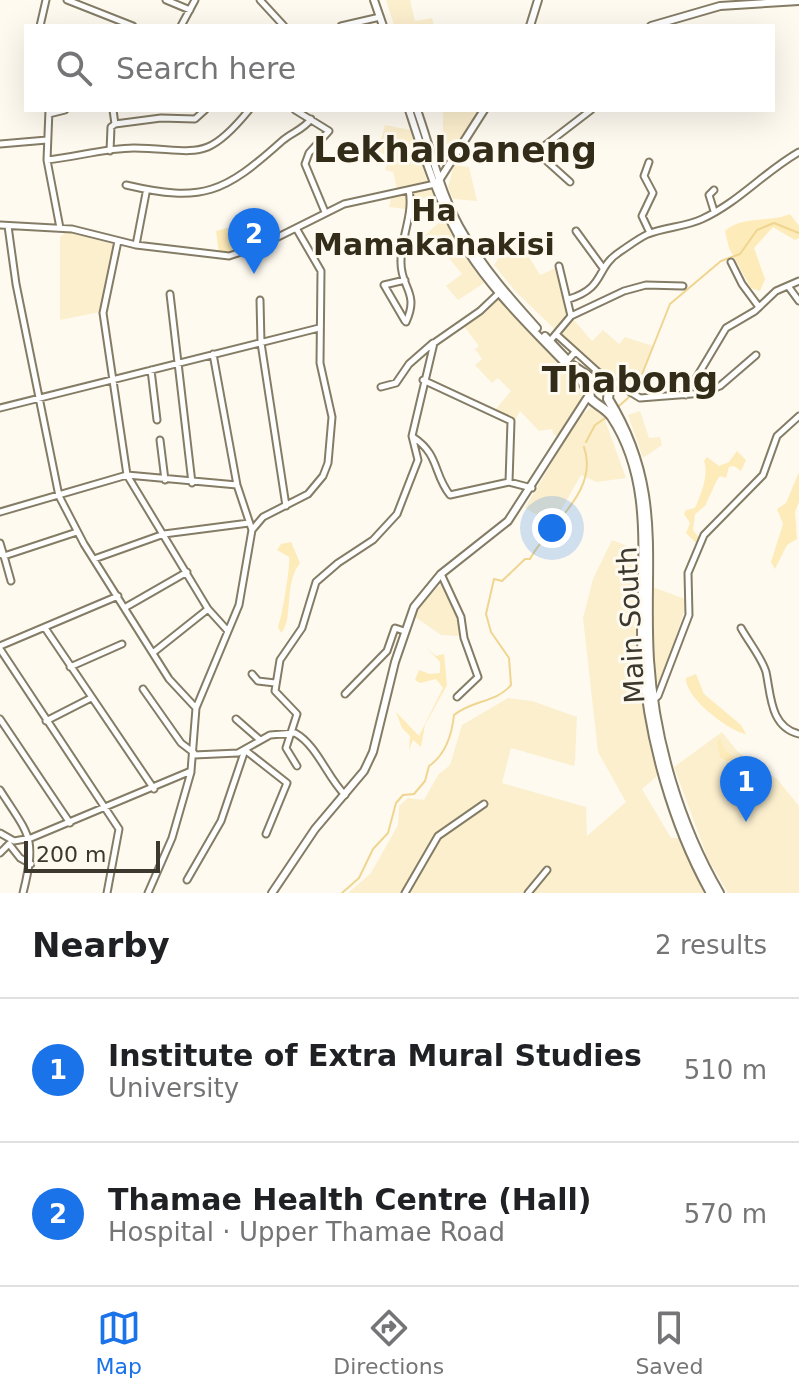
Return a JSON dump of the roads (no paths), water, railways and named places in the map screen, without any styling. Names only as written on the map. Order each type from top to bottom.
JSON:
[{"type":"highway","points":[[588,394],[593,385],[600,383]]},
{"type":"highway","name":"Main South","points":[[600,383],[609,390],[608,399],[632,444],[646,489],[647,625],[652,701],[663,751],[683,816],[719,893]]},
{"type":"highway","name":"Main South","points":[[588,394],[609,413],[627,446],[640,490],[641,627],[652,701],[673,802],[691,854],[711,893]]},
{"type":"highway","points":[[597,404],[608,399]]},
{"type":"main road","points":[[374,0],[382,24]]},
{"type":"main road","points":[[531,24],[538,0]]},
{"type":"main road","points":[[658,24],[720,6],[799,1]]},
{"type":"main road","name":"Main South","points":[[410,112],[437,182],[464,235],[501,291],[579,378],[588,394]]},
{"type":"main road","name":"Main South","points":[[418,112],[437,182]]},
{"type":"main road","points":[[437,182],[483,112]]},
{"type":"main road","points":[[431,156],[442,163],[451,162]]},
{"type":"main road","name":"Main South","points":[[501,291],[584,375],[600,383]]},
{"type":"main road","points":[[272,893],[315,829],[346,795],[373,752],[404,631],[422,594],[441,574],[508,521],[582,409],[588,394]]},
{"type":"main road","points":[[582,409],[597,404]]},
{"type":"street","points":[[40,24],[46,0]]},
{"type":"street","points":[[67,0],[128,24]]},
{"type":"street","points":[[166,0],[190,10]]},
{"type":"street","points":[[182,24],[195,0]]},
{"type":"street","points":[[260,0],[282,24]]},
{"type":"street","points":[[350,24],[380,17]]},
{"type":"street","points":[[49,112],[47,160],[60,228]]},
{"type":"street","points":[[113,112],[115,124]]},
{"type":"street","points":[[110,151],[111,127],[115,124],[161,118],[195,119],[203,112]]},
{"type":"street","points":[[47,160],[134,148],[185,153],[205,150],[221,142],[247,112]]},
{"type":"street","points":[[299,112],[329,131],[309,153],[305,164],[325,212]]},
{"type":"street","points":[[570,182],[540,155],[539,150],[588,112]]},
{"type":"street","points":[[126,185],[146,193],[198,192],[230,184],[311,119]]},
{"type":"street","points":[[0,144],[47,140]]},
{"type":"street","points":[[569,299],[592,289],[603,268],[617,253],[650,233],[685,225],[744,196],[773,168],[799,152]]},
{"type":"street","points":[[649,162],[644,176],[653,193],[642,216],[650,233]]},
{"type":"street","points":[[0,225],[60,228],[136,245],[229,256],[262,245],[325,212],[366,197],[437,182]]},
{"type":"street","points":[[405,280],[384,285],[406,322],[413,300],[400,265],[410,208],[409,190]]},
{"type":"street","points":[[714,190],[709,195],[714,211]]},
{"type":"street","points":[[136,245],[146,193]]},
{"type":"street","points":[[8,226],[59,496],[77,532],[169,679],[196,708]]},
{"type":"street","points":[[252,530],[263,517],[316,486],[328,463],[332,417],[320,363],[320,264],[296,228]]},
{"type":"street","points":[[576,231],[603,268]]},
{"type":"street","points":[[118,241],[103,313],[127,475],[208,609],[228,631]]},
{"type":"street","points":[[731,262],[759,307]]},
{"type":"street","points":[[559,266],[571,316]]},
{"type":"street","points":[[686,395],[726,328],[766,299],[799,281]]},
{"type":"street","points":[[550,341],[571,316],[624,291],[646,285],[683,286]]},
{"type":"street","points":[[788,286],[799,301]]},
{"type":"street","points":[[381,387],[396,383],[414,358],[480,311],[501,291]]},
{"type":"street","points":[[170,294],[192,483]]},
{"type":"street","points":[[260,300],[261,343],[286,506]]},
{"type":"street","points":[[0,408],[319,328]]},
{"type":"street","points":[[557,335],[635,397],[704,393],[720,386],[756,355]]},
{"type":"street","points":[[297,766],[286,748],[297,714],[293,706],[277,694],[275,683],[282,655],[302,628],[310,593],[316,582],[373,540],[397,514],[418,460],[412,436],[434,343]]},
{"type":"street","points":[[568,360],[575,352]]},
{"type":"street","points":[[148,893],[172,838],[191,771],[196,708],[244,587],[252,530],[237,485],[213,354]]},
{"type":"street","points":[[151,370],[157,420]]},
{"type":"street","points":[[423,380],[473,400],[511,421],[509,482]]},
{"type":"street","points":[[652,701],[689,615],[688,573],[704,535],[763,475],[777,436],[799,416]]},
{"type":"street","points":[[412,436],[436,460],[441,484],[450,495],[509,482],[532,488]]},
{"type":"street","points":[[160,440],[165,480]]},
{"type":"street","points":[[0,512],[127,475],[237,485]]},
{"type":"street","points":[[94,559],[164,534],[249,523]]},
{"type":"street","points":[[2,554],[77,532]]},
{"type":"street","points":[[0,543],[11,581]]},
{"type":"street","points":[[126,607],[187,572]]},
{"type":"street","points":[[441,574],[461,617],[464,638],[478,677],[457,697]]},
{"type":"street","points":[[107,893],[120,832],[0,647],[118,596]]},
{"type":"street","points":[[154,652],[208,609]]},
{"type":"street","points":[[45,628],[154,789]]},
{"type":"street","points":[[345,694],[387,651],[395,628],[404,631]]},
{"type":"street","points":[[741,628],[766,670],[767,689],[774,710],[785,728],[799,734]]},
{"type":"street","points":[[70,667],[122,644]]},
{"type":"street","points":[[252,674],[258,681],[275,683]]},
{"type":"street","points":[[143,689],[181,743],[194,754],[245,750],[260,740],[289,731],[305,740],[327,774],[346,795]]},
{"type":"street","points":[[46,721],[91,698]]},
{"type":"street","points":[[0,719],[70,823]]},
{"type":"street","points":[[236,719],[260,740]]},
{"type":"street","points":[[245,750],[287,783],[266,834]]},
{"type":"street","points":[[187,880],[221,821],[245,750]]},
{"type":"street","points":[[0,833],[14,841],[31,838],[191,771]]},
{"type":"street","points":[[0,790],[31,838],[31,864],[23,893]]},
{"type":"street","points":[[405,893],[438,836],[484,804]]},
{"type":"street","points":[[0,853],[9,844],[20,858],[31,864]]},
{"type":"street","points":[[528,893],[547,870]]},
{"type":"waterway","points":[[635,392],[670,304],[721,261],[740,254],[757,230],[774,223],[799,233]]},
{"type":"waterway","points":[[619,406],[629,397]]},
{"type":"waterway","points":[[586,442],[595,425],[607,417]]},
{"type":"waterway","points":[[342,893],[359,878],[373,849],[388,833],[396,803],[403,795],[414,794],[425,781],[429,766],[447,744],[454,715],[498,695],[511,685],[509,658],[491,632],[486,614],[494,579],[502,581],[525,559],[530,559],[569,508],[585,479],[587,463],[584,447]]},
{"type":"place","name":"Thamae Health Centre (Hall)","points":[[254,274]]},
{"type":"place","name":"Institute of Extra Mural Studies","points":[[746,822]]},
{"type":"district","name":"Lekhaloaneng","points":[[455,149]]},
{"type":"district","name":"Ha Mamakanakisi","points":[[434,227]]},
{"type":"district","name":"Thabong","points":[[630,379]]}]
